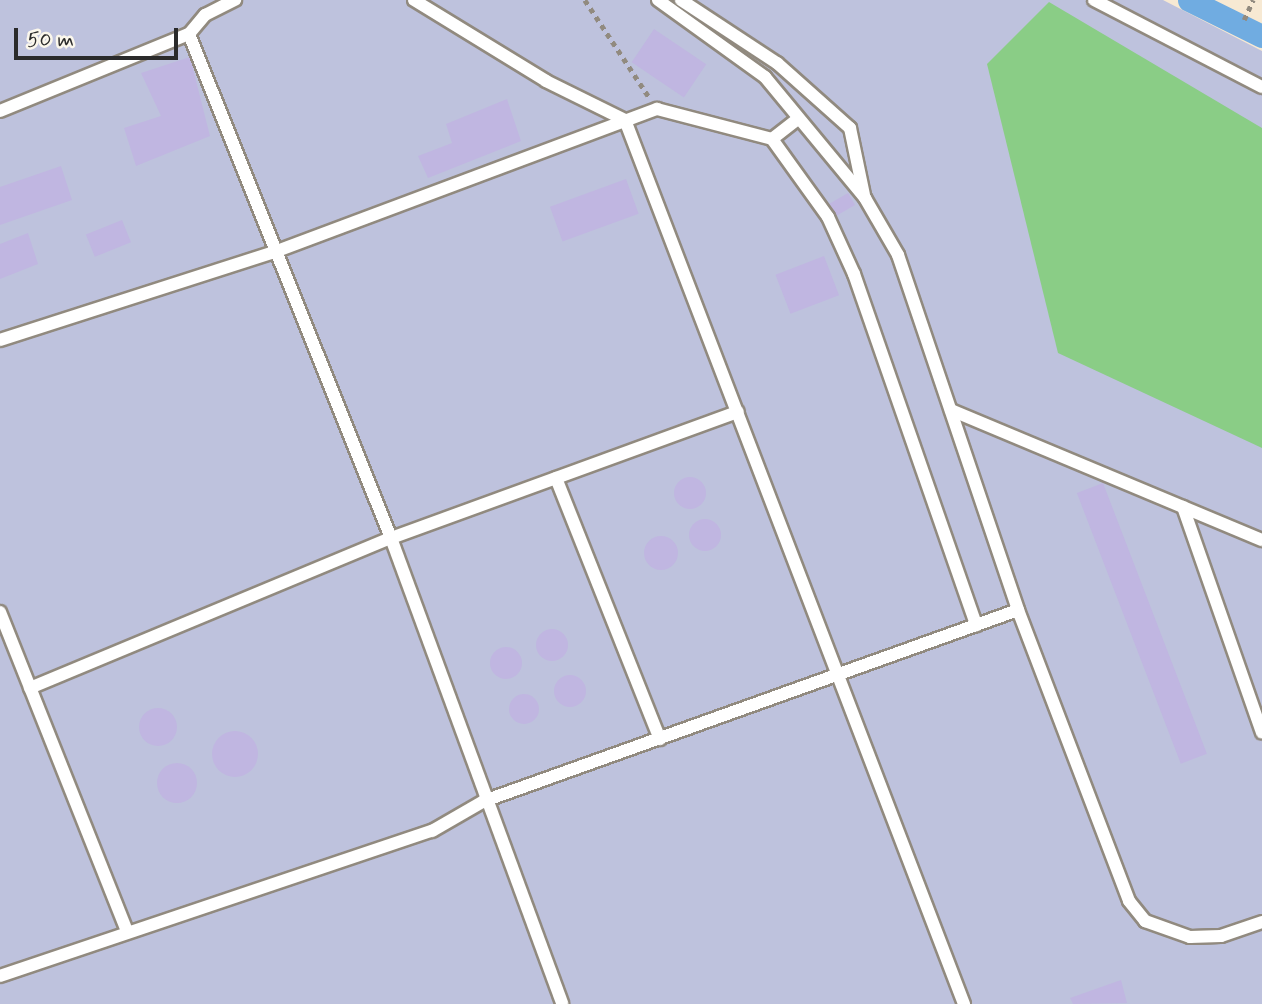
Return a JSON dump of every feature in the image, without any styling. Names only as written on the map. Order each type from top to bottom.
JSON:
[{"type":"lane","points":[[0,111],[189,34],[205,15],[234,0]]},
{"type":"lane","points":[[414,0],[546,81],[625,120],[964,1004]]},
{"type":"lane","points":[[658,0],[765,77],[865,198],[898,256],[1018,610],[1129,901],[1145,921],[1189,937],[1221,936],[1262,922]]},
{"type":"lane","points":[[681,0],[777,63],[850,128],[865,198]]},
{"type":"lane","points":[[1094,0],[1262,87]]},
{"type":"lane","points":[[189,34],[391,538],[484,801],[562,1004]]},
{"type":"lane","points":[[0,340],[277,251],[657,109],[772,139],[828,216],[854,274],[976,625]]},
{"type":"lane","points":[[772,139],[798,119]]},
{"type":"lane","points":[[951,410],[1262,540]]},
{"type":"lane","points":[[30,688],[391,538],[738,412]]},
{"type":"lane","points":[[556,478],[660,739]]},
{"type":"lane","points":[[1184,507],[1262,733]]},
{"type":"lane","points":[[0,976],[432,831],[484,801],[840,676],[1018,610]]},
{"type":"lane","points":[[0,612],[128,931]]},
{"type":"path","points":[[585,0],[657,109]]},
{"type":"path","points":[[1244,20],[1253,0]]},
{"type":"shaded area","points":[[0,0],[1163,0],[1262,51],[1262,1004],[0,1004]]},
{"type":"green space","points":[[1049,2],[1262,128],[1262,448],[1058,353],[987,64]]},
{"type":"building","points":[[654,29],[706,64],[684,97],[632,62]]},
{"type":"building","points":[[190,57],[210,136],[136,166],[124,128],[161,116],[141,73]]},
{"type":"building","points":[[507,99],[521,141],[428,178],[418,156],[452,143],[446,124]]},
{"type":"building","points":[[61,166],[72,200],[0,225],[0,187]]},
{"type":"building","points":[[626,179],[639,214],[563,241],[550,207]]},
{"type":"building","points":[[848,193],[855,205],[835,217],[828,204]]},
{"type":"building","points":[[122,220],[131,242],[95,257],[86,235]]},
{"type":"building","points":[[28,233],[38,264],[0,279],[0,244]]},
{"type":"building","points":[[824,256],[839,295],[791,314],[775,275]]},
{"type":"building","points":[[690,477],[701,482],[706,493],[701,504],[690,509],[679,504],[674,493],[679,482]]},
{"type":"building","points":[[1103,483],[1207,754],[1181,764],[1077,493]]},
{"type":"building","points":[[705,519],[717,523],[721,535],[717,547],[705,551],[693,547],[689,535],[693,523]]},
{"type":"building","points":[[661,536],[673,541],[678,553],[673,565],[661,570],[649,565],[644,553],[649,541]]},
{"type":"building","points":[[552,629],[563,634],[568,645],[563,656],[552,661],[541,656],[536,645],[541,634]]},
{"type":"building","points":[[506,647],[517,652],[522,663],[517,674],[506,679],[495,674],[490,663],[495,652]]},
{"type":"building","points":[[570,675],[581,680],[586,691],[581,702],[570,707],[559,702],[554,691],[559,680]]},
{"type":"building","points":[[524,694],[535,698],[539,709],[535,720],[524,724],[513,720],[509,709],[513,698]]},
{"type":"building","points":[[158,708],[172,713],[177,727],[172,741],[158,746],[144,741],[139,727],[144,713]]},
{"type":"building","points":[[235,731],[251,738],[258,754],[251,770],[235,777],[219,770],[212,754],[219,738]]},
{"type":"building","points":[[177,763],[185,764],[191,769],[196,775],[196,791],[191,797],[185,802],[177,803],[169,802],[163,797],[158,791],[157,783],[158,775],[163,769],[169,764]]},
{"type":"building","points":[[1121,980],[1127,1003],[1073,1004],[1070,998]]},
{"type":"waterway","points":[[1189,0],[1262,36]]}]
